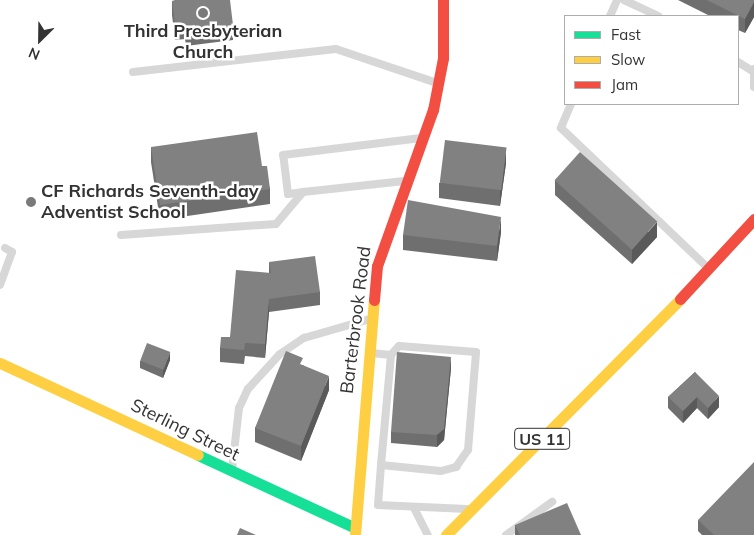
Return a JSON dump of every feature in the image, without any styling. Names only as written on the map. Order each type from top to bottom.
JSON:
[{"type":"street","name":"Barterbrook Road","points":[[355,531],[370,319],[382,244],[421,138],[438,84],[444,40],[443,0]]},
{"type":"street","name":"US 11","points":[[446,535],[468,509],[638,344],[754,219]]},
{"type":"street","name":"Sterling Street","points":[[0,363],[355,531]]},
{"type":"lane","points":[[610,15],[617,0]]},
{"type":"lane","points":[[624,0],[656,15]]},
{"type":"lane","points":[[133,72],[336,49],[438,84]]},
{"type":"lane","points":[[739,63],[753,71],[754,87]]},
{"type":"lane","points":[[571,105],[561,128],[708,268]]},
{"type":"lane","points":[[404,181],[288,194],[283,155],[421,138]]},
{"type":"lane","points":[[121,235],[276,224],[303,192]]},
{"type":"lane","points":[[0,285],[12,252],[5,248]]},
{"type":"lane","points":[[232,472],[239,408],[248,389],[280,354],[304,338],[370,319]]},
{"type":"lane","points":[[367,352],[432,358],[444,350],[476,352],[468,450],[456,466],[441,471],[381,466]]},
{"type":"lane","points":[[391,355],[378,505],[468,509]]},
{"type":"lane","points":[[506,535],[552,502]]},
{"type":"lane","points":[[414,508],[428,535]]},
{"type":"building","points":[[230,0],[233,25],[186,32],[185,24],[175,25],[172,1]]},
{"type":"building","points":[[707,0],[754,0],[745,19]]},
{"type":"building","points":[[257,132],[262,166],[267,166],[270,189],[160,205],[151,147]]},
{"type":"building","points":[[445,140],[507,148],[501,190],[440,183]]},
{"type":"building","points":[[580,152],[657,222],[632,250],[555,180]]},
{"type":"building","points":[[408,200],[501,217],[497,246],[403,235]]},
{"type":"building","points":[[315,256],[320,292],[269,299],[265,344],[245,343],[244,350],[220,348],[221,337],[230,337],[236,270],[271,273],[269,262]]},
{"type":"building","points":[[147,343],[170,352],[164,370],[140,361]]},
{"type":"building","points":[[286,351],[303,358],[300,364],[329,376],[301,446],[255,428]]},
{"type":"building","points":[[397,352],[451,357],[444,429],[437,435],[391,432]]},
{"type":"building","points":[[695,372],[719,396],[708,408],[697,397],[683,411],[668,397]]},
{"type":"building","points":[[754,462],[754,535],[714,535],[698,520]]},
{"type":"building","points":[[567,503],[581,535],[520,535],[515,525]]},
{"type":"building","points":[[240,528],[256,535],[237,535]]},
{"type":"traffic: fast","points":[[198,455],[355,528]]},
{"type":"traffic: slow","points":[[446,535],[680,299]]},
{"type":"traffic: slow","points":[[355,535],[374,300]]},
{"type":"traffic: slow","points":[[0,363],[198,455]]},
{"type":"traffic: jam","points":[[374,300],[377,266],[433,110],[443,58],[443,0]]},
{"type":"traffic: jam","points":[[680,299],[754,219]]},
{"type":"place","name":"Third Presbyterian Church","points":[[203,13]]},
{"type":"place","name":"CF Richards Seventh-day Adventist School","points":[[31,202]]}]
